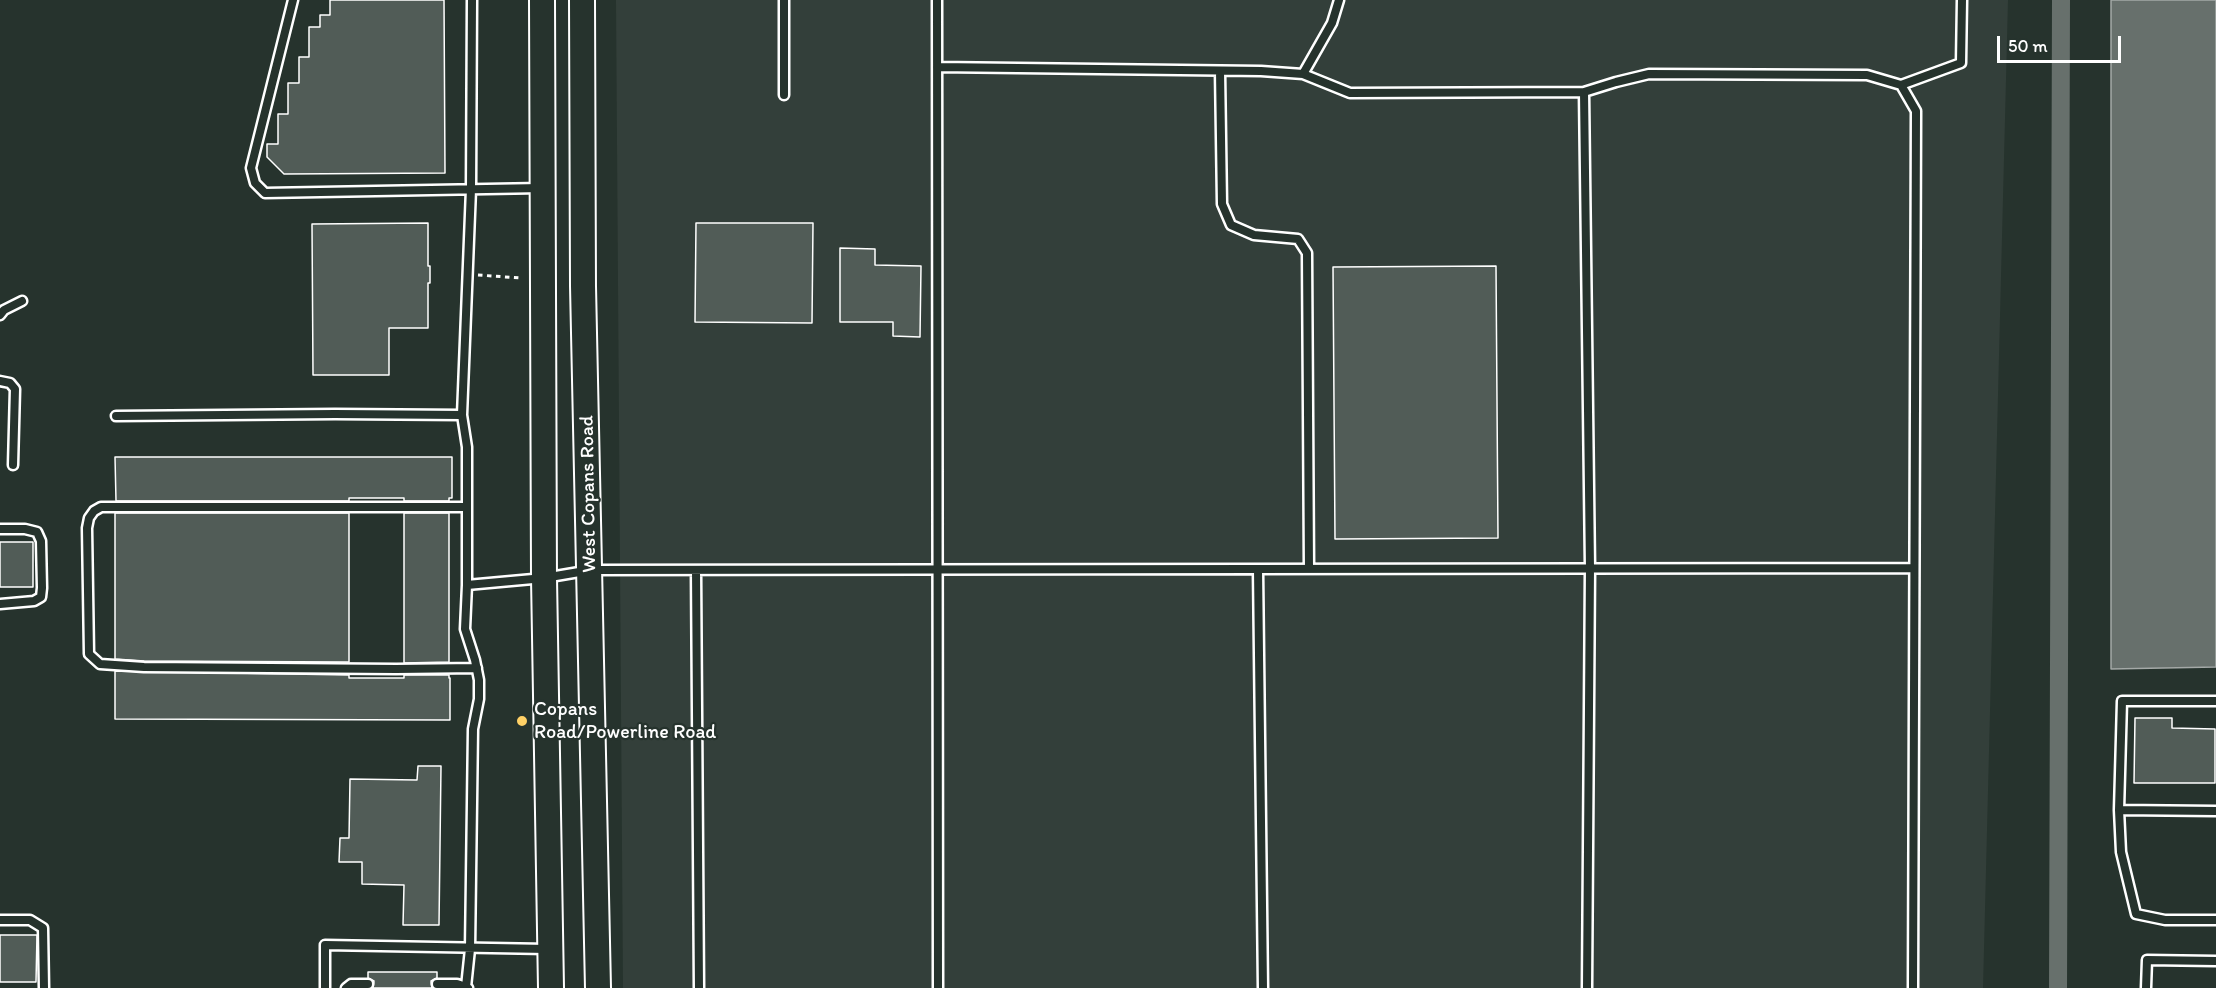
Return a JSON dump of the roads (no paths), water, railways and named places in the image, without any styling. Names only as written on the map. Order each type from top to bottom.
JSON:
[{"type":"main road","points":[[542,0],[544,578],[551,988]]},
{"type":"main road","name":"West Copans Road","points":[[582,0],[583,286],[591,570],[598,988]]},
{"type":"lane","points":[[292,0],[251,168],[255,183],[266,193],[543,188]]},
{"type":"lane","points":[[437,984],[457,984],[467,987],[470,949],[473,729],[479,699],[477,668],[465,629],[467,507],[466,447],[462,416],[471,189],[472,0]]},
{"type":"lane","points":[[784,0],[784,95]]},
{"type":"lane","points":[[937,0],[938,988]]},
{"type":"lane","points":[[1303,74],[1332,23],[1339,0]]},
{"type":"lane","points":[[937,67],[1220,70],[1303,74],[1350,93],[1584,92],[1649,74],[1867,75],[1900,85],[1961,63],[1962,0]]},
{"type":"lane","points":[[1220,70],[1222,204],[1231,225],[1254,235],[1298,239],[1307,253],[1309,569]]},
{"type":"lane","points":[[1900,85],[1916,111],[1913,988]]},
{"type":"lane","points":[[1584,92],[1590,567],[1587,988]]},
{"type":"lane","points":[[0,315],[4,310],[22,301]]},
{"type":"lane","points":[[0,381],[10,383],[15,389],[13,465]]},
{"type":"lane","points":[[116,416],[335,414],[462,416]]},
{"type":"lane","points":[[467,507],[101,507],[89,518],[87,528],[89,654],[99,664],[144,667],[477,668]]},
{"type":"lane","points":[[0,529],[25,529],[37,532],[41,541],[42,588],[41,597],[34,601],[0,604]]},
{"type":"lane","points":[[467,585],[544,578],[591,570],[1914,568]]},
{"type":"lane","points":[[696,570],[699,988]]},
{"type":"lane","points":[[1258,570],[1263,988]]},
{"type":"lane","points":[[2216,701],[2122,701],[2119,810],[2121,852],[2136,914],[2165,920],[2216,920]]},
{"type":"lane","points":[[2119,810],[2216,811]]},
{"type":"lane","points":[[0,920],[30,920],[43,928],[44,988]]},
{"type":"lane","points":[[325,988],[325,945],[550,949]]},
{"type":"lane","points":[[2146,988],[2147,960],[2216,961]]},
{"type":"lane","points":[[346,988],[351,984],[368,984]]},
{"type":"waterway","points":[[2058,988],[2061,0]]},
{"type":"place","name":"Copans Road/Powerline Road","points":[[522,721]]}]
